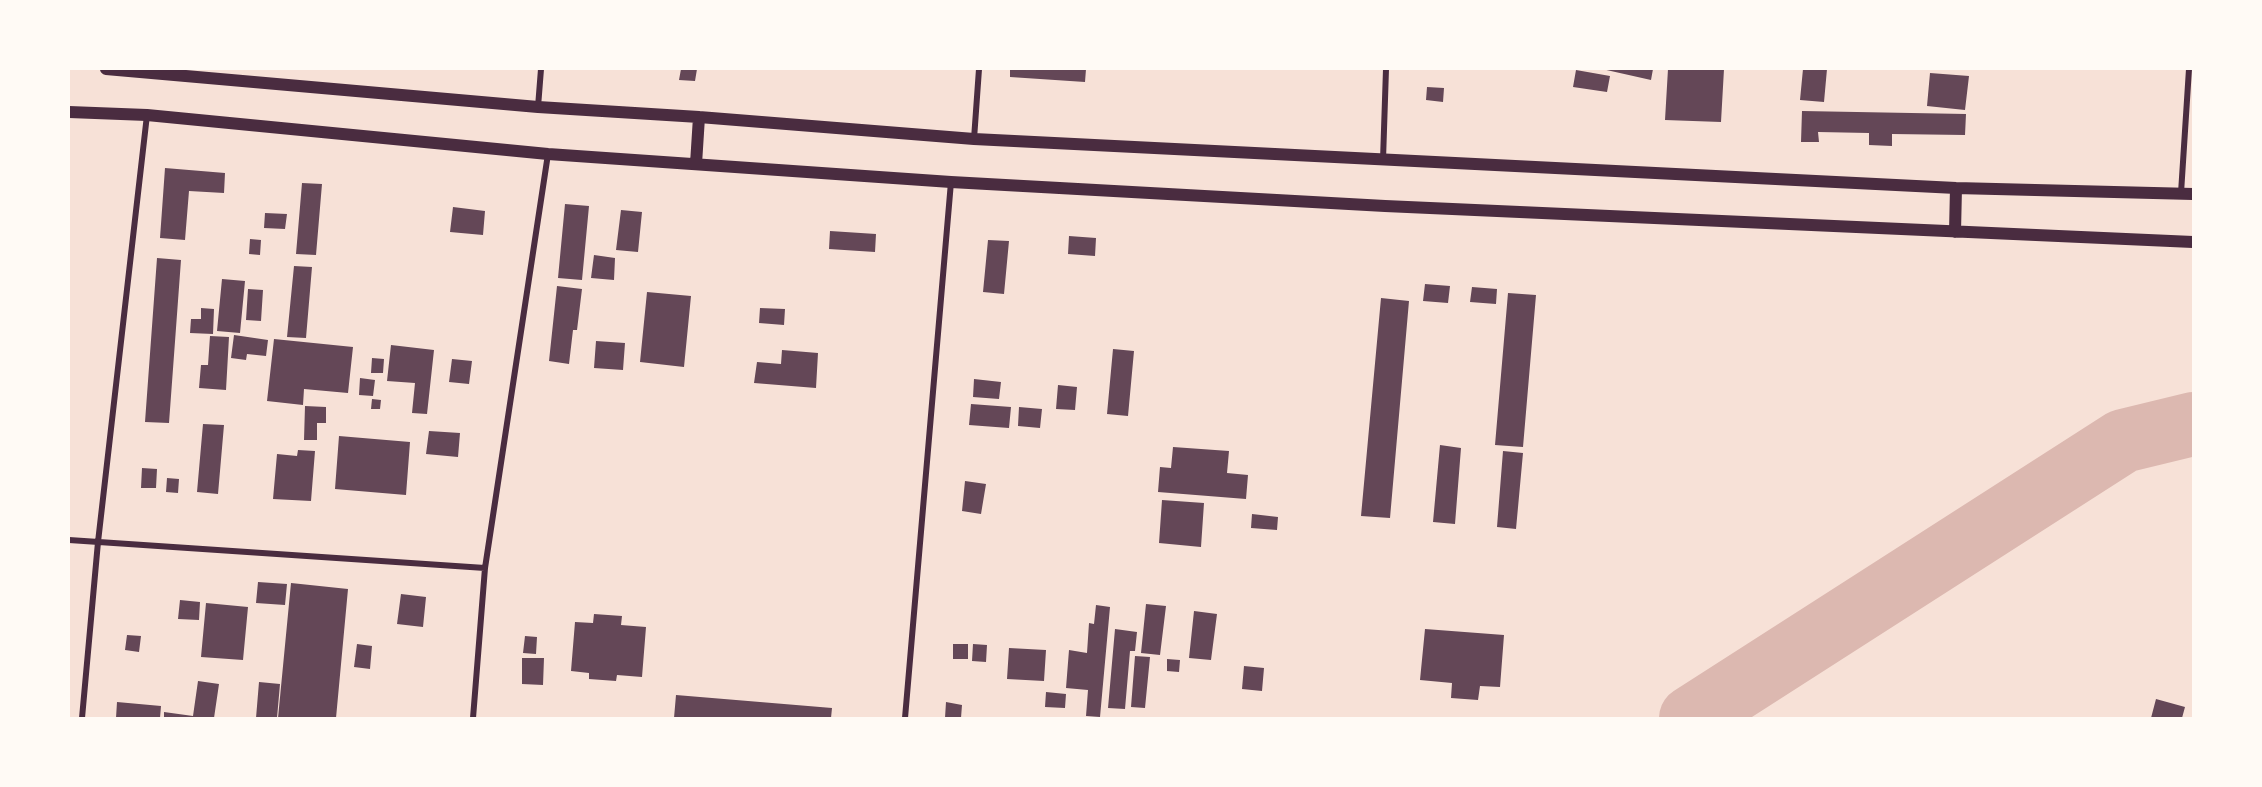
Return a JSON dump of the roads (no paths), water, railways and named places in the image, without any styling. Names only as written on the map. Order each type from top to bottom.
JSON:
[{"type":"main road","points":[[106,69],[538,107],[699,117],[974,139],[1956,188],[2187,194]]},
{"type":"main road","points":[[69,112],[147,116],[548,154],[951,182],[1385,206],[2193,242]]},
{"type":"main road","points":[[696,164],[699,117]]},
{"type":"main road","points":[[1955,232],[1956,188]]},
{"type":"street","points":[[538,107],[541,69]]},
{"type":"street","points":[[974,139],[979,69]]},
{"type":"street","points":[[1383,160],[1386,69]]},
{"type":"street","points":[[2187,194],[2189,69]]},
{"type":"street","points":[[82,718],[98,542],[147,116]]},
{"type":"street","points":[[473,718],[485,568],[548,154]]},
{"type":"street","points":[[905,718],[951,182]]},
{"type":"street","points":[[69,540],[485,568]]},
{"type":"waterway","points":[[1691,718],[2123,441],[2193,424]]}]
